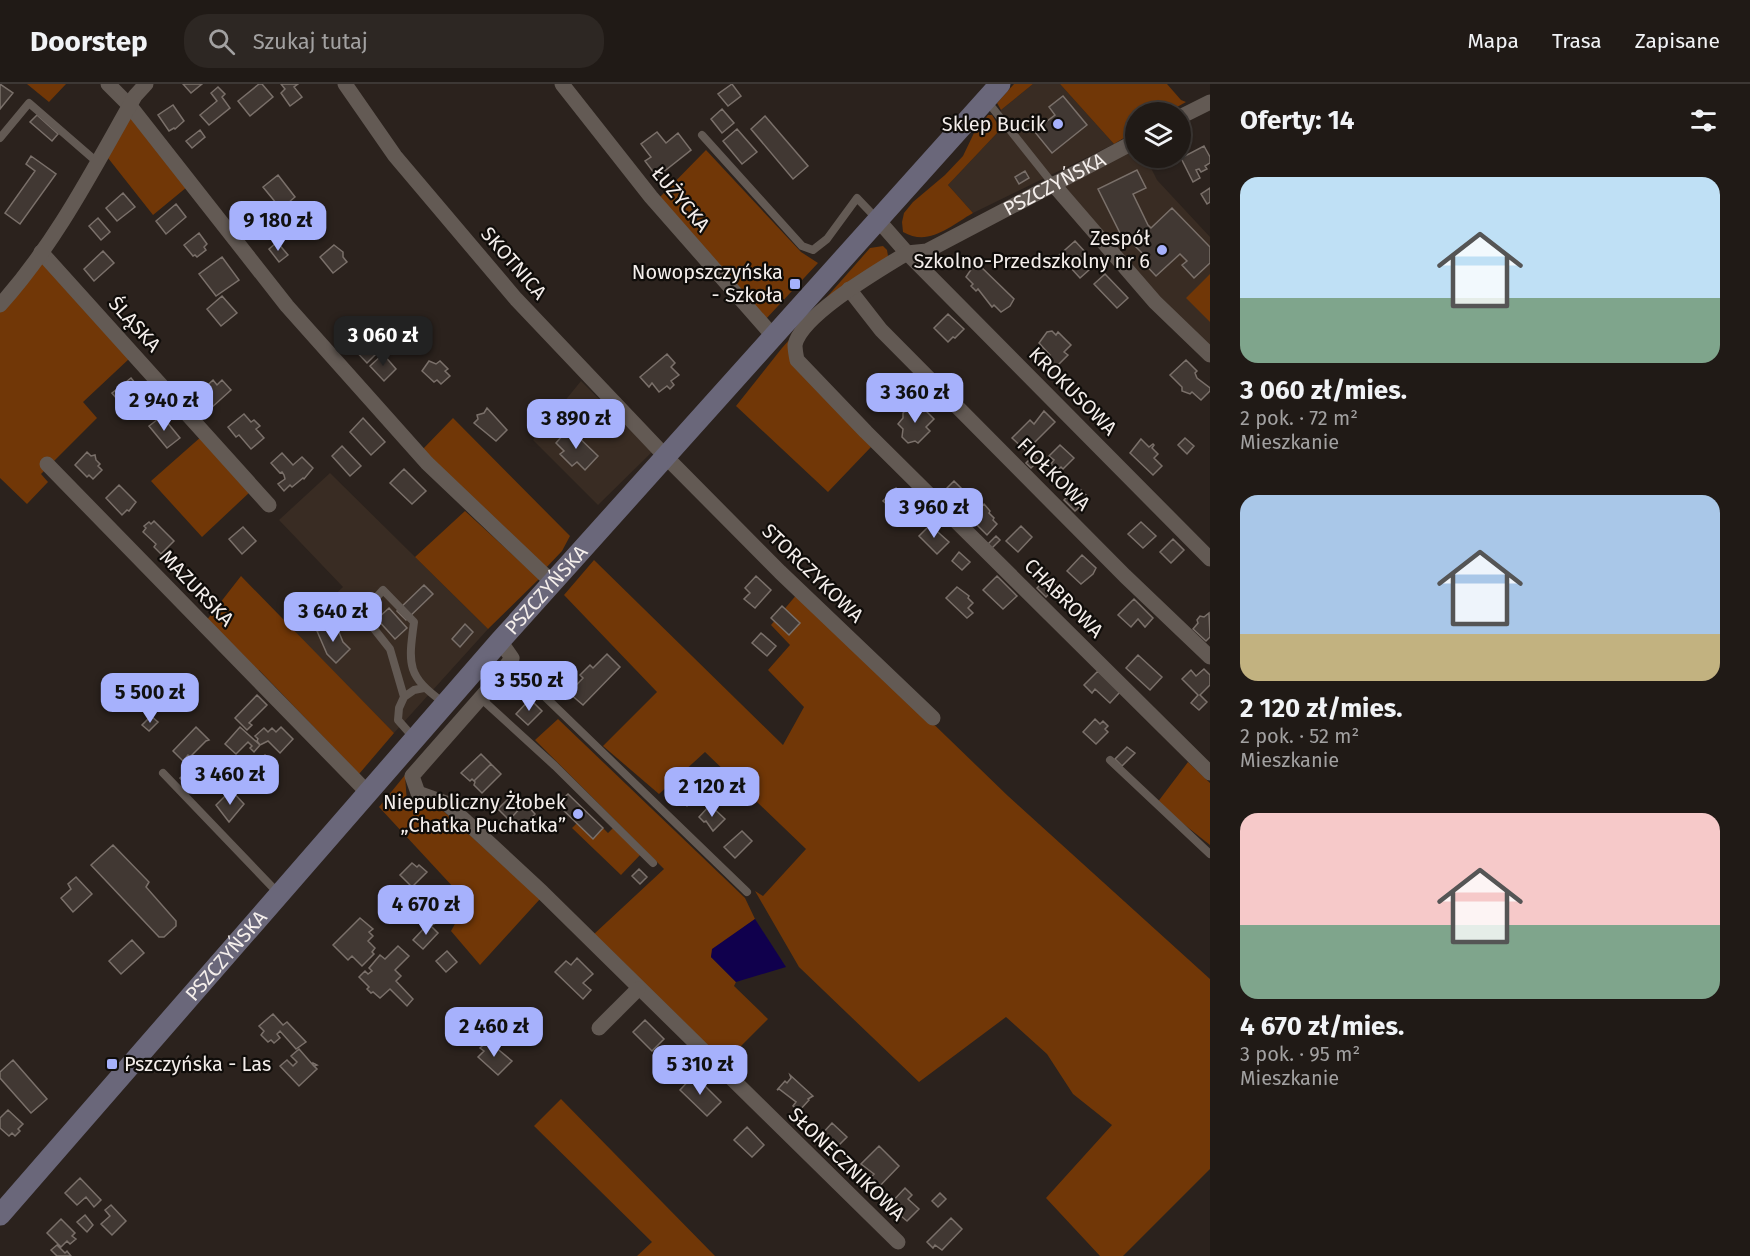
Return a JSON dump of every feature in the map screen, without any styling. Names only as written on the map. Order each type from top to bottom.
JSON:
[{"type":"main road","name":"PSZCZYŃSKA","points":[[0,1215],[446,704],[506,650],[553,583],[993,92]]},
{"type":"street","points":[[108,84],[130,106],[287,306],[427,463],[553,583]]},
{"type":"street","points":[[0,305],[15,289],[65,219],[130,106],[146,84]]},
{"type":"street","name":"SKOTNICA","points":[[345,84],[395,156],[516,299],[666,457]]},
{"type":"street","name":"ŁUŻYCKA","points":[[562,84],[651,197],[773,336]]},
{"type":"street","points":[[1191,112],[1210,102]]},
{"type":"street","name":"PSZCZYŃSKA","points":[[795,346],[811,321],[849,289],[907,253],[927,251],[1125,147]]},
{"type":"street","points":[[1053,184],[1155,302],[1210,355]]},
{"type":"street","points":[[878,220],[907,253]]},
{"type":"street","name":"ŚLĄSKA","points":[[42,252],[269,506]]},
{"type":"street","name":"KROKUSOWA","points":[[907,253],[1210,559]]},
{"type":"street","name":"FIOŁKOWA","points":[[849,289],[881,330],[1125,576],[1210,657]]},
{"type":"street","name":"CHABROWA","points":[[795,346],[797,360],[866,432],[1210,773]]},
{"type":"street","name":"STORCZYKOWA","points":[[666,457],[780,572],[933,718]]},
{"type":"street","name":"MAZURSKA","points":[[47,464],[368,793]]},
{"type":"street","name":"SŁONECZNIKOWA","points":[[506,650],[485,693],[412,776],[418,793],[446,803],[542,892],[638,989],[898,1242]]},
{"type":"street","points":[[599,1028],[638,989]]},
{"type":"lane","points":[[993,92],[1053,184]]},
{"type":"lane","points":[[0,138],[29,103],[97,162]]},
{"type":"lane","points":[[702,135],[802,246],[813,250],[827,239],[857,198],[878,220]]},
{"type":"lane","points":[[404,697],[390,649],[371,625],[367,608],[383,590],[414,622],[409,655],[413,673],[424,688],[446,704]]},
{"type":"lane","points":[[506,650],[538,690],[747,892]]},
{"type":"lane","points":[[415,739],[398,720],[399,708],[404,697],[414,690],[424,688]]},
{"type":"lane","points":[[485,693],[486,703],[555,766],[653,863]]},
{"type":"lane","points":[[1110,760],[1210,854]]},
{"type":"lane","points":[[163,773],[280,896]]},
{"type":"shaded area","points":[[27,84],[66,84],[49,102]]},
{"type":"shaded area","points":[[1014,84],[1033,84],[1001,110],[997,103]]},
{"type":"shaded area","points":[[1033,84],[1060,84],[1114,144],[973,213],[948,185],[998,132],[1001,110]]},
{"type":"shaded area","points":[[1060,84],[1167,84],[1181,100],[1186,102],[1125,102],[1125,137],[1114,144]]},
{"type":"shaded area","points":[[130,114],[187,187],[153,215],[108,158]]},
{"type":"shaded area","points":[[988,115],[992,115],[1000,128],[998,132],[948,185],[973,213],[948,229],[931,236],[913,236],[903,232],[904,213],[963,156],[974,133]]},
{"type":"shaded area","points":[[706,150],[801,252],[818,263],[765,320],[660,197]]},
{"type":"shaded area","name":"Zespół Szkolno-Przedszkolny nr 6","points":[[1125,153],[1125,168],[1151,168],[1157,180],[1210,237],[1210,347],[1125,263],[1062,188]]},
{"type":"shaded area","points":[[883,246],[888,256],[885,260],[791,341],[871,447],[828,492],[736,406],[782,348],[870,248]]},
{"type":"shaded area","points":[[42,261],[130,358],[83,402],[97,418],[41,474],[48,482],[27,504],[0,478],[0,311]]},
{"type":"shaded area","points":[[1210,274],[1210,322],[1186,298]]},
{"type":"shaded area","points":[[581,381],[652,452],[598,505],[533,440]]},
{"type":"shaded area","points":[[453,418],[570,536],[562,551],[544,570],[421,451]]},
{"type":"shaded area","points":[[202,436],[251,491],[202,537],[151,481]]},
{"type":"shaded area","points":[[330,473],[488,629],[394,733],[295,633],[343,587],[279,520]]},
{"type":"shaded area","points":[[465,511],[539,579],[488,629],[415,557]]},
{"type":"shaded area","points":[[594,560],[783,745],[804,707],[768,670],[790,645],[771,625],[798,593],[1008,796],[1210,979],[1210,1169],[1123,1256],[1100,1256],[1046,1198],[1112,1125],[1073,1094],[1047,1054],[1006,1017],[919,1082],[799,967],[755,891],[763,896],[806,849],[705,752],[659,794],[603,746],[657,692],[564,595]]},
{"type":"shaded area","points":[[241,576],[394,733],[359,774],[259,670],[248,670],[206,621]]},
{"type":"shaded area","points":[[558,719],[745,898],[755,919],[713,949],[711,957],[736,982],[734,986],[768,1019],[724,1063],[593,935],[664,869],[535,740]]},
{"type":"shaded area","points":[[1188,762],[1210,783],[1210,845],[1157,803]]},
{"type":"shaded area","points":[[405,775],[407,803],[440,808],[540,899],[480,965],[451,931],[467,902],[379,807]]},
{"type":"shaded area","points":[[577,823],[593,839],[603,828],[608,833],[613,828],[641,854],[621,875],[572,828]]},
{"type":"shaded area","points":[[755,919],[786,967],[736,982],[711,957],[712,949]]},
{"type":"shaded area","points":[[561,1099],[715,1256],[637,1256],[652,1242],[534,1126]]},
{"type":"building","points":[[0,84],[13,93],[0,109]]},
{"type":"building","points":[[183,84],[202,84],[191,93]]},
{"type":"building","points":[[262,84],[273,97],[250,116],[238,101]]},
{"type":"building","points":[[281,84],[298,84],[294,87],[302,97],[290,106],[281,93],[285,89]]},
{"type":"building","points":[[732,84],[741,96],[728,106],[718,94]]},
{"type":"building","points":[[218,87],[225,94],[222,97],[230,108],[209,125],[200,115],[217,101],[211,93]]},
{"type":"building","points":[[1063,96],[1087,125],[1052,153],[1034,131],[1055,115],[1049,107]]},
{"type":"building","points":[[173,105],[184,121],[169,131],[158,115]]},
{"type":"building","points":[[722,109],[734,123],[722,133],[711,119]]},
{"type":"building","points":[[37,115],[58,134],[52,141],[30,122]]},
{"type":"building","points":[[765,116],[808,166],[793,179],[751,129]]},
{"type":"building","points":[[737,129],[757,152],[742,164],[723,141]]},
{"type":"building","points":[[200,130],[205,137],[192,148],[186,141]]},
{"type":"building","points":[[657,132],[666,143],[678,133],[691,150],[657,177],[645,161],[651,157],[641,144]]},
{"type":"building","points":[[1204,146],[1210,157],[1210,163],[1205,166],[1207,169],[1201,172],[1199,169],[1196,170],[1200,178],[1193,182],[1186,168],[1191,168],[1191,153]]},
{"type":"building","points":[[31,156],[56,174],[20,224],[5,213],[35,171],[26,164]]},
{"type":"building","points":[[1137,170],[1146,188],[1133,194],[1148,225],[1151,228],[1172,208],[1210,247],[1210,263],[1194,278],[1182,265],[1187,261],[1180,254],[1156,276],[1141,260],[1145,256],[1125,236],[1122,237],[1098,189]]},
{"type":"building","points":[[1025,171],[1029,178],[1019,184],[1015,177]]},
{"type":"building","points":[[278,175],[295,197],[281,209],[263,187]]},
{"type":"building","points":[[1210,188],[1210,202],[1207,204],[1201,194]]},
{"type":"building","points":[[123,193],[135,207],[117,221],[106,208]]},
{"type":"building","points":[[176,204],[186,217],[166,234],[156,221]]},
{"type":"building","points":[[254,207],[269,226],[254,238],[239,219],[246,211]]},
{"type":"building","points":[[98,218],[110,232],[101,240],[89,226]]},
{"type":"building","points":[[199,233],[207,244],[204,247],[206,250],[197,257],[193,256],[184,245]]},
{"type":"building","points":[[1075,241],[1086,253],[1079,259],[1089,270],[1080,278],[1070,267],[1067,269],[1057,257]]},
{"type":"building","points":[[277,242],[288,255],[279,262],[269,249]]},
{"type":"building","points":[[334,245],[343,252],[343,257],[347,262],[333,273],[320,257]]},
{"type":"building","points":[[103,251],[114,263],[94,281],[84,269]]},
{"type":"building","points":[[222,257],[239,280],[216,296],[199,274]]},
{"type":"building","points":[[978,264],[1014,299],[1010,306],[1001,312],[994,305],[992,307],[978,289],[976,291],[971,286],[973,284],[966,277]]},
{"type":"building","points":[[1105,274],[1128,298],[1117,308],[1094,284]]},
{"type":"building","points":[[222,296],[237,313],[221,326],[207,309]]},
{"type":"building","points":[[948,314],[964,329],[948,342],[934,328]]},
{"type":"building","points":[[1052,331],[1056,335],[1058,332],[1071,345],[1064,352],[1068,355],[1055,368],[1046,359],[1050,355],[1039,343],[1047,332]]},
{"type":"building","points":[[362,334],[379,351],[367,363],[350,345],[356,337]]},
{"type":"building","points":[[383,354],[396,369],[384,381],[370,366]]},
{"type":"building","points":[[667,354],[675,363],[671,367],[679,375],[671,381],[674,385],[670,389],[667,386],[659,392],[652,383],[649,387],[640,377]]},
{"type":"building","points":[[1186,360],[1197,371],[1195,373],[1197,378],[1210,388],[1201,400],[1192,392],[1190,394],[1182,391],[1182,387],[1170,375]]},
{"type":"building","points":[[429,361],[436,364],[440,361],[448,369],[445,371],[450,376],[441,384],[437,380],[434,382],[422,371]]},
{"type":"building","points":[[131,378],[150,401],[132,417],[112,393]]},
{"type":"building","points":[[213,380],[217,385],[222,380],[231,390],[210,409],[205,403],[208,401],[200,392]]},
{"type":"building","points":[[918,403],[934,419],[926,427],[930,431],[918,443],[915,441],[908,443],[902,437],[903,429],[898,424],[903,418],[903,413]]},
{"type":"building","points":[[487,408],[507,430],[496,441],[474,423],[478,419],[477,415],[484,413]]},
{"type":"building","points":[[1044,411],[1055,422],[1026,451],[1012,438],[1030,420],[1034,424]]},
{"type":"building","points":[[244,414],[251,422],[254,420],[260,426],[256,429],[264,438],[251,449],[239,435],[236,437],[228,427]]},
{"type":"building","points":[[162,416],[180,438],[167,448],[149,426]]},
{"type":"building","points":[[363,418],[385,442],[371,455],[350,432]]},
{"type":"building","points":[[569,428],[598,456],[585,470],[577,462],[572,466],[560,454],[564,451],[556,443]]},
{"type":"building","points":[[1185,438],[1194,446],[1187,454],[1178,445]]},
{"type":"building","points":[[1141,439],[1149,447],[1154,445],[1152,448],[1158,454],[1154,458],[1162,466],[1153,475],[1130,453]]},
{"type":"building","points":[[1060,445],[1074,458],[1063,469],[1061,467],[1057,471],[1051,464],[1054,460],[1049,456]]},
{"type":"building","points":[[342,446],[361,466],[350,476],[332,456]]},
{"type":"building","points":[[87,452],[91,456],[95,455],[100,464],[98,466],[102,470],[93,479],[89,475],[87,477],[75,465]]},
{"type":"building","points":[[282,453],[293,465],[302,457],[313,468],[304,479],[292,487],[290,485],[284,491],[278,484],[285,479],[284,475],[271,463]]},
{"type":"building","points":[[1034,455],[1039,460],[1031,468],[1026,463]]},
{"type":"building","points":[[404,469],[426,491],[412,504],[390,483]]},
{"type":"building","points":[[954,481],[965,492],[954,502],[943,492]]},
{"type":"building","points":[[119,485],[136,502],[129,511],[127,510],[122,515],[106,498]]},
{"type":"building","points":[[1077,486],[1089,498],[1075,511],[1064,500]]},
{"type":"building","points":[[896,488],[916,509],[905,520],[883,501]]},
{"type":"building","points":[[984,504],[997,524],[987,535],[970,518]]},
{"type":"building","points":[[154,521],[174,541],[161,554],[154,547],[156,544],[143,532],[146,528],[144,526]]},
{"type":"building","points":[[1141,522],[1156,536],[1143,548],[1128,534]]},
{"type":"building","points":[[930,525],[949,542],[937,554],[919,536]]},
{"type":"building","points":[[1021,526],[1032,537],[1018,552],[1006,541]]},
{"type":"building","points":[[243,527],[256,541],[242,554],[229,539]]},
{"type":"building","points":[[996,536],[1000,540],[992,548],[988,544]]},
{"type":"building","points":[[1173,539],[1184,550],[1171,563],[1160,552]]},
{"type":"building","points":[[959,552],[970,562],[962,570],[952,561]]},
{"type":"building","points":[[1082,555],[1096,568],[1093,574],[1081,584],[1067,571]]},
{"type":"building","points":[[756,576],[771,590],[755,608],[744,599],[750,593],[745,588]]},
{"type":"building","points":[[997,576],[1017,596],[1003,609],[983,590]]},
{"type":"building","points":[[1048,577],[1057,586],[1046,597],[1037,588]]},
{"type":"building","points":[[424,585],[433,594],[406,620],[397,611]]},
{"type":"building","points":[[957,587],[969,596],[968,598],[973,603],[968,608],[973,613],[967,618],[946,598]]},
{"type":"building","points":[[1134,599],[1153,618],[1145,627],[1138,619],[1131,627],[1118,615]]},
{"type":"building","points":[[782,606],[800,623],[789,635],[771,618]]},
{"type":"building","points":[[389,608],[407,628],[395,639],[377,619]]},
{"type":"building","points":[[1209,613],[1210,637],[1206,641],[1193,629],[1200,616],[1204,617]]},
{"type":"building","points":[[465,624],[473,632],[460,647],[452,639]]},
{"type":"building","points":[[336,625],[343,642],[350,649],[336,663],[327,654],[317,631]]},
{"type":"building","points":[[761,633],[776,646],[767,656],[752,643]]},
{"type":"building","points":[[607,654],[620,667],[583,705],[569,693],[583,678],[580,675],[590,665],[593,668]]},
{"type":"building","points":[[1138,655],[1162,677],[1150,690],[1126,668]]},
{"type":"building","points":[[1204,669],[1210,675],[1210,685],[1200,695],[1207,702],[1199,710],[1191,703],[1198,695],[1182,679],[1191,670],[1196,676]]},
{"type":"building","points":[[1098,671],[1120,692],[1110,703],[1095,689],[1092,693],[1084,685]]},
{"type":"building","points":[[257,695],[267,705],[249,723],[252,725],[247,730],[235,718]]},
{"type":"building","points":[[530,699],[542,711],[528,725],[516,714]]},
{"type":"building","points":[[151,716],[158,722],[149,731],[142,725]]},
{"type":"building","points":[[1095,719],[1100,724],[1103,721],[1108,726],[1105,729],[1108,732],[1096,744],[1083,732]]},
{"type":"building","points":[[196,727],[209,740],[183,761],[173,751]]},
{"type":"building","points":[[240,727],[260,745],[254,752],[248,742],[236,754],[225,744]]},
{"type":"building","points":[[281,727],[293,739],[280,753],[268,741],[260,745],[257,741],[255,736],[264,728],[268,732],[272,728],[276,732]]},
{"type":"building","points":[[1127,747],[1135,753],[1122,766],[1115,759]]},
{"type":"building","points":[[481,754],[491,764],[474,781],[472,779],[470,781],[461,773]]},
{"type":"building","points":[[265,755],[277,767],[265,780],[250,770]]},
{"type":"building","points":[[491,764],[501,774],[482,793],[474,785],[474,781]]},
{"type":"building","points":[[195,765],[210,780],[202,788],[200,785],[193,791],[180,778]]},
{"type":"building","points":[[684,780],[698,794],[687,806],[682,801],[683,799],[673,792]]},
{"type":"building","points":[[231,790],[244,804],[229,822],[216,805]]},
{"type":"building","points":[[514,793],[525,803],[511,818],[509,816],[507,818],[498,809]]},
{"type":"building","name":"Niepubliczny Żłobek „Chatka Puchatka”","points":[[568,794],[603,828],[593,839],[557,804]]},
{"type":"building","points":[[525,803],[535,814],[520,831],[511,822],[513,820],[511,818]]},
{"type":"building","points":[[710,805],[725,819],[713,831],[706,821],[704,822],[699,817]]},
{"type":"building","points":[[742,831],[752,841],[735,858],[724,847]]},
{"type":"building","points":[[113,845],[149,882],[146,887],[176,921],[176,926],[164,937],[159,937],[91,865]]},
{"type":"building","points":[[412,863],[417,867],[419,865],[427,872],[412,887],[400,875]]},
{"type":"building","points":[[639,869],[647,877],[640,884],[632,876]]},
{"type":"building","points":[[76,877],[92,894],[73,912],[61,898],[71,889],[68,884]]},
{"type":"building","points":[[395,891],[408,902],[411,899],[424,912],[419,918],[406,906],[396,917],[382,906]]},
{"type":"building","points":[[423,896],[432,904],[424,912],[416,903]]},
{"type":"building","points":[[360,918],[373,929],[369,932],[373,936],[368,941],[375,948],[372,952],[374,954],[362,966],[352,956],[348,960],[333,945]]},
{"type":"building","points":[[430,922],[434,924],[431,926],[438,933],[423,949],[413,940]]},
{"type":"building","points":[[132,940],[144,953],[121,974],[109,961]]},
{"type":"building","points":[[398,946],[409,956],[395,970],[401,976],[396,981],[413,999],[407,1006],[390,989],[380,998],[373,992],[371,993],[367,989],[369,987],[359,977],[365,971],[368,974],[372,971],[369,968],[380,955],[385,959]]},
{"type":"building","points":[[447,951],[457,962],[446,972],[436,961]]},
{"type":"building","points":[[577,958],[593,974],[583,983],[591,990],[583,999],[555,972],[566,961],[571,965]]},
{"type":"building","points":[[273,1014],[283,1025],[287,1022],[306,1042],[296,1049],[280,1031],[277,1034],[280,1038],[274,1043],[271,1040],[268,1042],[261,1035],[264,1031],[259,1026]]},
{"type":"building","points":[[645,1020],[664,1039],[652,1051],[633,1032]]},
{"type":"building","points":[[488,1041],[512,1061],[498,1075],[478,1057],[484,1051],[480,1048]]},
{"type":"building","points":[[299,1049],[313,1065],[313,1063],[317,1065],[314,1066],[317,1069],[299,1086],[280,1066],[287,1060],[293,1066],[297,1062],[291,1056]]},
{"type":"building","points":[[13,1060],[47,1099],[31,1113],[0,1078],[0,1072]]},
{"type":"building","points":[[694,1075],[721,1102],[707,1116],[680,1090]]},
{"type":"building","points":[[790,1075],[813,1096],[799,1111],[793,1106],[796,1102],[779,1089],[777,1090],[785,1081],[787,1083],[791,1078]]},
{"type":"building","points":[[8,1110],[23,1124],[15,1136],[12,1133],[9,1136],[0,1128],[0,1118]]},
{"type":"building","points":[[832,1123],[847,1137],[835,1149],[831,1142],[821,1135]]},
{"type":"building","points":[[747,1127],[764,1145],[752,1157],[734,1140]]},
{"type":"building","points":[[879,1146],[899,1166],[876,1190],[867,1181],[874,1174],[861,1164]]},
{"type":"building","points":[[80,1178],[101,1200],[94,1207],[86,1197],[77,1205],[65,1193]]},
{"type":"building","points":[[905,1188],[912,1195],[908,1199],[919,1209],[907,1221],[890,1204]]},
{"type":"building","points":[[940,1193],[946,1199],[938,1207],[932,1201]]},
{"type":"building","points":[[111,1205],[126,1221],[112,1235],[101,1224],[110,1216],[105,1210]]},
{"type":"building","points":[[85,1215],[93,1225],[87,1232],[77,1222]]},
{"type":"building","points":[[951,1218],[962,1229],[942,1250],[935,1245],[933,1248],[927,1242]]},
{"type":"building","points":[[61,1219],[75,1233],[72,1236],[76,1239],[70,1244],[67,1241],[61,1247],[47,1233]]},
{"type":"building","points":[[57,1245],[71,1256],[57,1256],[51,1250]]},
{"type":"place","name":"Sklep Bucik","points":[[1058,124]]},
{"type":"place","name":"Zespół Szkolno-Przedszkolny nr 6","points":[[1162,250]]},
{"type":"place","name":"Nowopszczyńska - Szkoła","points":[[795,284]]},
{"type":"place","name":"Niepubliczny Żłobek „Chatka Puchatka”","points":[[578,814]]},
{"type":"place","name":"Pszczyńska - Las","points":[[112,1064]]}]
